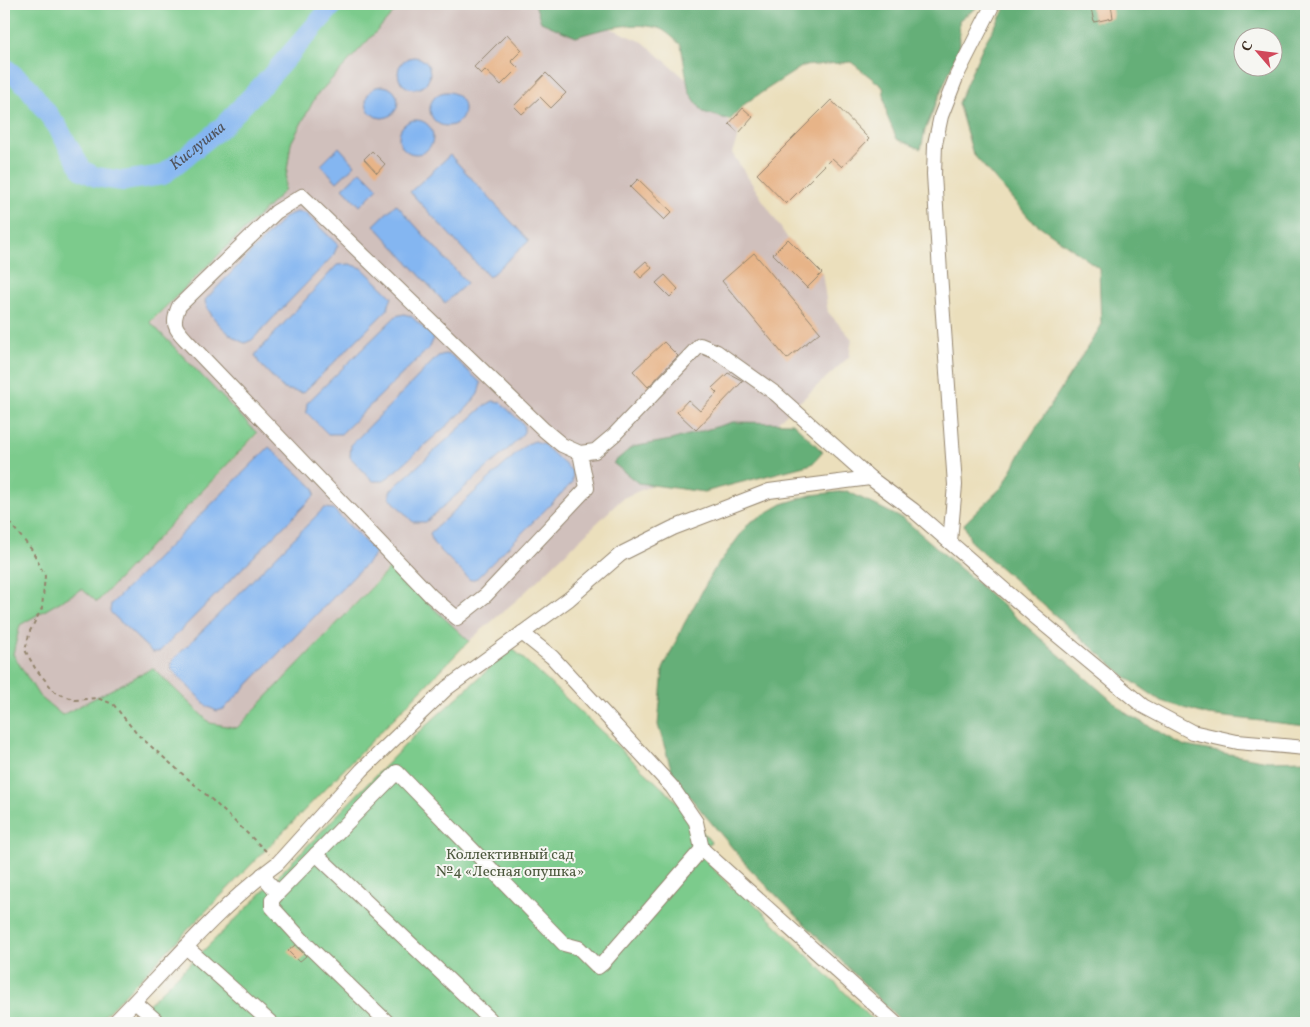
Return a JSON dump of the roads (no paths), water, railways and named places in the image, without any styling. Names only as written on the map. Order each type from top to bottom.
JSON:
[{"type":"lane","points":[[950,542],[955,485],[934,174],[935,144],[942,116],[957,75],[993,4]]},
{"type":"lane","points":[[580,453],[587,488],[486,595],[458,618],[431,596],[188,342],[176,329],[174,318],[179,306],[276,212],[302,196],[544,430],[562,445],[580,453],[595,451],[614,435],[700,345],[716,352],[776,394],[870,478],[913,510],[1032,614],[1143,706],[1192,732],[1237,742],[1306,748]]},
{"type":"lane","points":[[114,1023],[186,947],[262,875],[278,863],[362,770],[447,688],[568,599],[621,554],[673,528],[769,492],[870,478]]},
{"type":"lane","points":[[522,633],[552,658],[672,787],[696,822],[702,849],[895,1023]]},
{"type":"lane","points":[[388,1023],[305,943],[272,907],[272,900],[397,772],[564,944],[579,948],[598,967],[702,849]]},
{"type":"lane","points":[[316,854],[490,1019]]},
{"type":"lane","points":[[262,875],[278,893]]},
{"type":"lane","points":[[186,947],[271,1023]]},
{"type":"lane","points":[[135,1002],[159,1023]]},
{"type":"water","points":[[414,57],[425,62],[430,73],[425,84],[414,89],[403,84],[398,73],[403,62]]},
{"type":"water","points":[[382,86],[393,91],[398,102],[393,113],[382,118],[371,113],[366,102],[371,91]]},
{"type":"water","points":[[447,92],[454,93],[459,97],[463,102],[463,116],[459,121],[454,125],[447,126],[440,125],[435,121],[431,116],[430,109],[431,102],[435,97],[440,93]]},
{"type":"water","points":[[416,120],[423,121],[428,125],[432,130],[432,144],[428,149],[423,153],[416,154],[409,153],[404,149],[400,144],[399,137],[400,130],[404,125],[409,121]]},
{"type":"water","points":[[339,147],[355,165],[337,182],[321,165]]},
{"type":"water","points":[[450,155],[529,241],[489,277],[410,192]]},
{"type":"water","points":[[361,171],[378,188],[360,206],[343,188]]},
{"type":"water","points":[[396,204],[467,283],[445,303],[374,225]]},
{"type":"water","points":[[296,212],[305,213],[338,245],[333,256],[252,340],[245,343],[239,341],[214,319],[206,306],[205,300],[286,216]]},
{"type":"water","points":[[350,264],[362,268],[392,297],[387,310],[303,393],[284,389],[259,363],[255,355],[337,265]]},
{"type":"water","points":[[404,314],[411,316],[434,338],[430,347],[341,434],[328,434],[306,412],[307,403],[396,316]]},
{"type":"water","points":[[445,354],[452,356],[481,383],[478,394],[468,407],[384,481],[373,481],[350,457],[351,445],[438,356]]},
{"type":"water","points":[[493,401],[500,402],[524,425],[524,432],[516,442],[426,522],[413,522],[390,498],[390,491],[484,406]]},
{"type":"water","points":[[535,441],[543,444],[573,472],[572,483],[477,578],[470,580],[433,543],[430,533],[527,444]]},
{"type":"water","points":[[269,447],[314,488],[315,495],[159,652],[152,652],[110,612],[111,604]]},
{"type":"water","points":[[324,508],[333,509],[375,552],[371,559],[224,709],[217,711],[208,707],[172,670],[171,664]]},
{"type":"waterway","name":"Кислушка","points":[[4,67],[27,86],[57,126],[82,170],[96,177],[123,181],[163,175],[222,127],[269,78],[334,4]]},
{"type":"park label","name":"Коллективный сад №4 «Лесная опушка»","points":[[510,864]]}]
